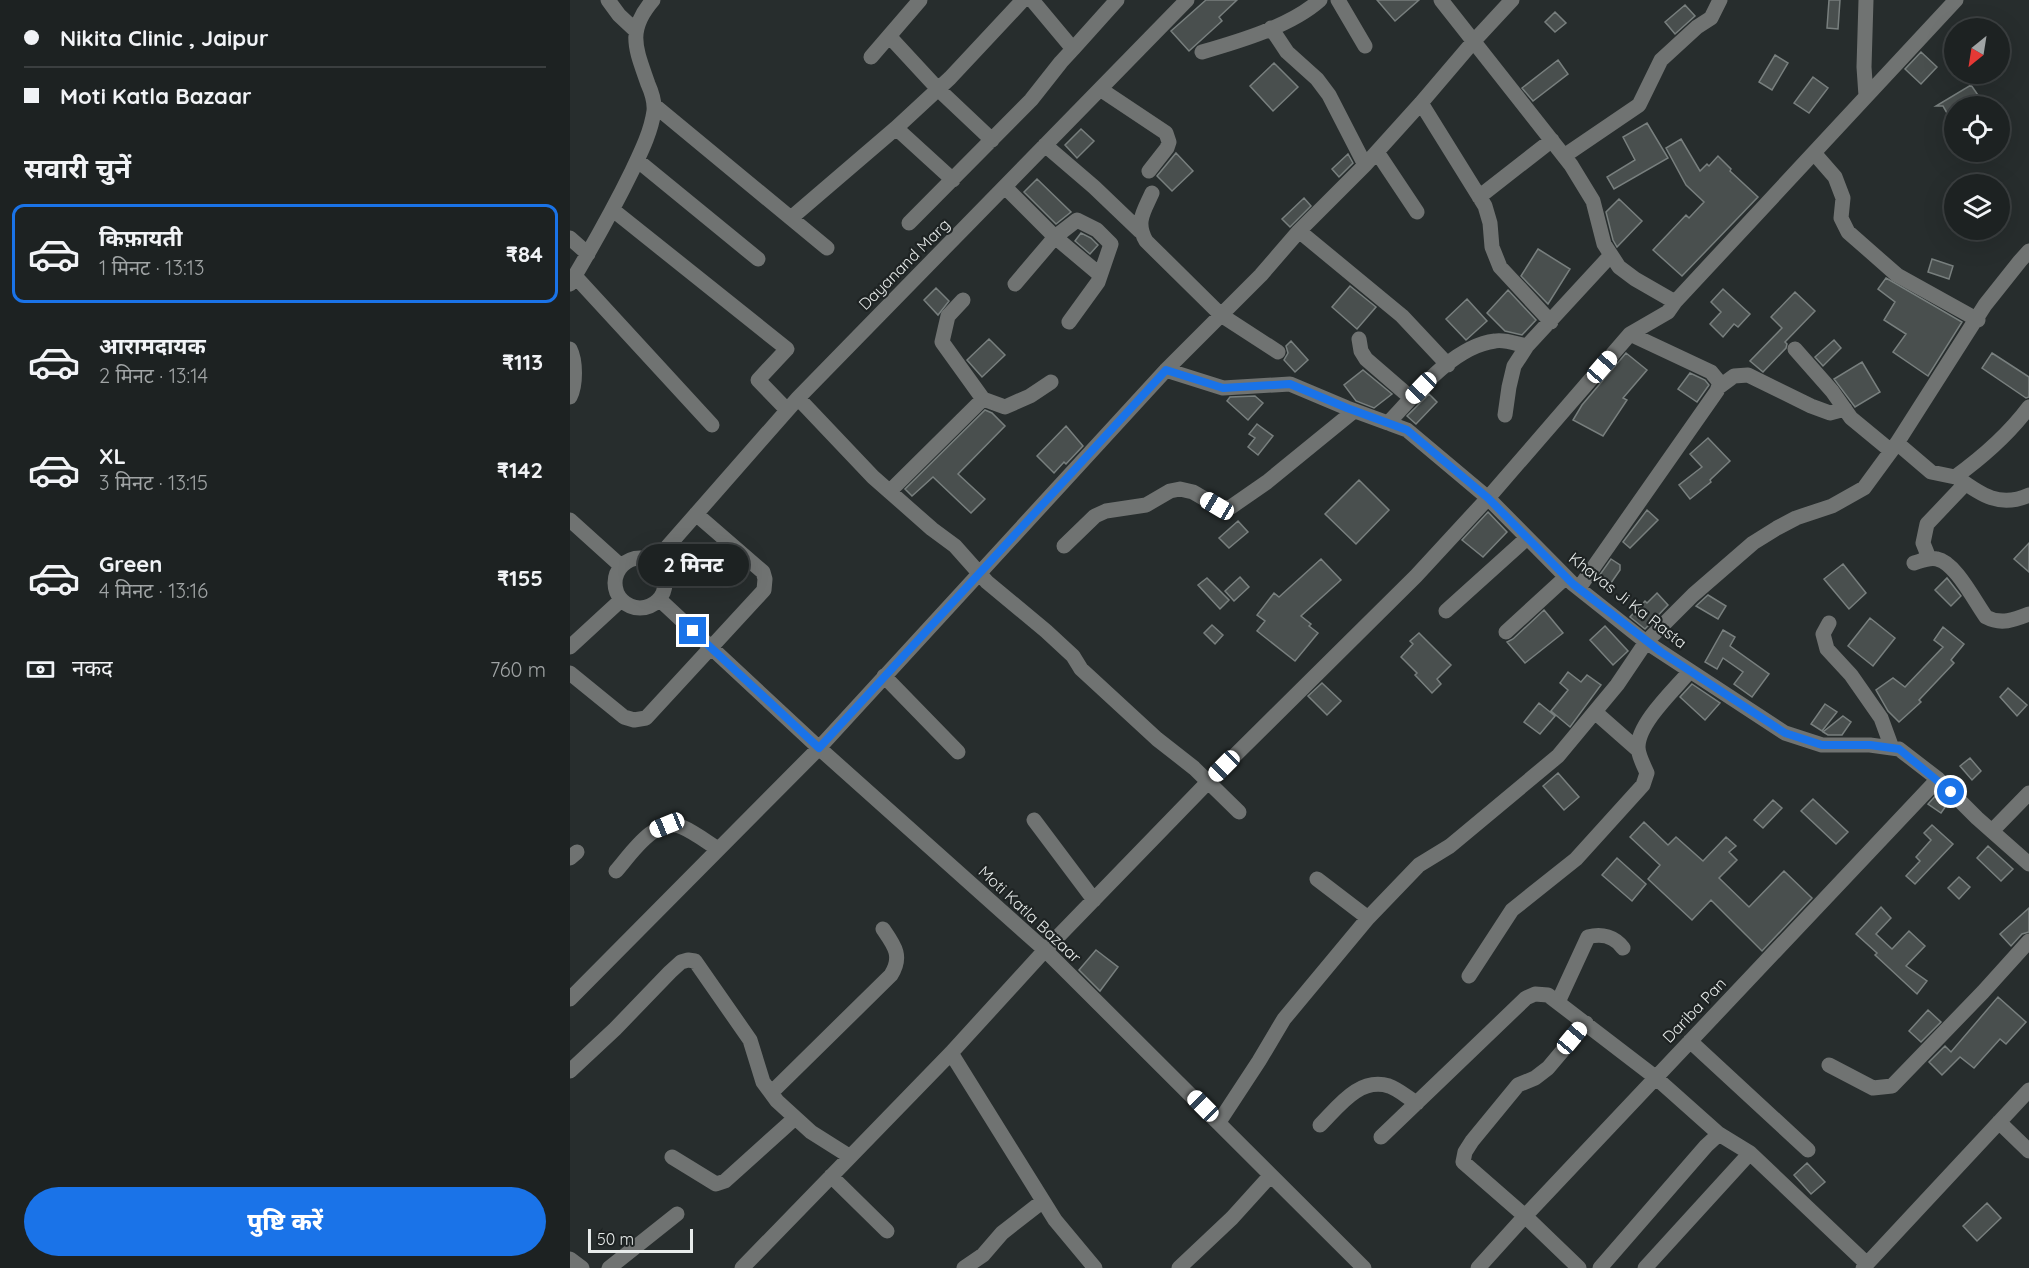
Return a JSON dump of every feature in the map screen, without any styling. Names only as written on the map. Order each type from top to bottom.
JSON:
[{"type":"street","points":[[608,0],[635,30]]},
{"type":"street","points":[[653,0],[645,9],[635,30],[640,60],[654,105],[648,135],[614,210],[572,280],[712,425]]},
{"type":"street","points":[[871,57],[920,0]]},
{"type":"street","points":[[791,218],[938,89],[1023,0]]},
{"type":"street","points":[[1032,0],[1073,49]]},
{"type":"street","points":[[909,223],[1031,100],[1061,62],[1117,0]]},
{"type":"street","name":"Dayanand Marg","points":[[654,562],[798,398],[1187,0]]},
{"type":"street","points":[[1202,52],[1271,28],[1310,9],[1320,0]]},
{"type":"street","points":[[1338,0],[1365,46]]},
{"type":"street","points":[[1441,0],[1564,156],[1593,201],[1604,244],[1619,267],[1675,302]]},
{"type":"street","points":[[570,999],[819,748],[1166,370],[1262,275],[1299,231],[1365,165],[1512,0]]},
{"type":"street","points":[[1564,156],[1639,105],[1661,60],[1697,27],[1711,18],[1720,0]]},
{"type":"street","points":[[1866,0],[1864,67],[1866,96]]},
{"type":"street","points":[[742,1268],[951,1053],[1045,950],[1208,782],[1416,576],[1488,498],[1630,334],[1668,312],[1956,0]]},
{"type":"street","points":[[1271,28],[1287,52],[1317,79],[1329,95],[1365,165]]},
{"type":"street","points":[[889,36],[938,89],[992,140]]},
{"type":"street","points":[[1100,89],[1166,133],[1170,142],[1149,171]]},
{"type":"street","points":[[1421,103],[1479,197],[1490,223],[1492,247],[1500,267],[1551,322]]},
{"type":"street","points":[[654,105],[827,248]]},
{"type":"street","points":[[896,128],[953,180]]},
{"type":"street","points":[[1479,197],[1551,140]]},
{"type":"street","points":[[1045,145],[1140,231],[1146,241],[1221,315],[1278,352]]},
{"type":"street","points":[[1377,152],[1417,212]]},
{"type":"street","points":[[1814,153],[1835,177],[1843,198],[1841,218],[1848,232],[1897,275],[1978,320]]},
{"type":"street","points":[[637,160],[758,259]]},
{"type":"street","points":[[1005,187],[1055,237],[1099,274]]},
{"type":"street","points":[[1140,231],[1141,217],[1152,193]]},
{"type":"street","points":[[614,210],[787,349],[758,380],[787,410]]},
{"type":"street","points":[[1015,284],[1055,237],[1077,220],[1097,230],[1111,244],[1098,282],[1069,322]]},
{"type":"street","points":[[1299,231],[1402,316],[1448,364]]},
{"type":"street","points":[[570,238],[588,254]]},
{"type":"street","points":[[1219,1122],[1284,1019],[1368,918],[1419,865],[1450,846],[1558,756],[1595,712],[1647,642],[1693,595],[1753,543],[1796,518],[1832,506],[1863,488],[1894,447],[1985,306],[2029,251]]},
{"type":"street","points":[[1505,415],[1514,366],[1527,346],[1611,255]]},
{"type":"street","points":[[963,300],[948,316],[942,342],[983,399],[1005,407],[1030,396],[1052,382]]},
{"type":"street","points":[[1630,334],[1711,372],[1717,377],[1719,387]]},
{"type":"street","points":[[1359,339],[1361,351],[1366,358],[1411,398]]},
{"type":"street","points":[[1388,423],[1411,398],[1458,356],[1483,343],[1497,340],[1527,346]]},
{"type":"street","points":[[570,349],[573,364],[573,391],[570,397]]},
{"type":"street","points":[[1795,349],[1851,418],[1931,472],[1960,480],[1981,495],[2008,502],[2029,495]]},
{"type":"street","name":"Khavas Ji Ka Rasta","points":[[1166,370],[1223,388],[1290,384],[1353,411],[1407,430],[1488,498],[1566,577],[1647,642],[1785,733],[1822,745],[1870,745],[1899,749],[1938,779],[2029,864]]},
{"type":"street","points":[[1579,588],[1719,387],[1734,376],[1748,375],[1830,413],[1845,410]]},
{"type":"street","points":[[798,398],[873,477],[932,529],[955,546],[979,573],[1066,650],[1081,669],[1239,812]]},
{"type":"street","points":[[890,491],[983,399]]},
{"type":"street","points":[[2029,407],[2010,432],[1980,458],[1960,480],[1927,524],[1921,561],[1938,559],[1950,564],[1986,617],[2002,622],[2029,614]]},
{"type":"street","points":[[1064,546],[1095,516],[1106,511],[1146,505],[1180,489],[1193,492],[1217,506],[1231,507],[1267,482],[1353,411]]},
{"type":"street","points":[[570,673],[624,717],[634,720],[645,718],[764,590],[763,572],[696,514]]},
{"type":"street","points":[[570,520],[621,566]]},
{"type":"street","points":[[1446,611],[1527,538]]},
{"type":"street","points":[[633,559],[648,559],[654,562],[664,573],[666,580],[666,587],[660,600],[654,605],[640,609],[633,608],[621,600],[615,586],[617,572],[621,566],[633,559]]},
{"type":"street","points":[[1506,632],[1566,577]]},
{"type":"street","points":[[570,647],[621,600]]},
{"type":"street","name":"Moti Katla Bazaar","points":[[660,600],[819,748],[1045,950],[1364,1268]]},
{"type":"street","points":[[1829,623],[1823,634],[1827,649],[1869,699],[1881,718],[1892,748]]},
{"type":"street","points":[[1637,749],[1640,734],[1646,724],[1690,671]]},
{"type":"street","points":[[885,676],[958,752]]},
{"type":"street","points":[[1469,976],[1512,910],[1576,859],[1643,785],[1647,773],[1637,749],[1595,712]]},
{"type":"street","name":"Dariba Pan","points":[[1478,1268],[1655,1077],[1938,779]]},
{"type":"street","points":[[1992,831],[2029,793]]},
{"type":"street","points":[[1034,820],[1094,900]]},
{"type":"street","points":[[616,871],[655,830],[667,825],[681,826],[718,849]]},
{"type":"street","points":[[1317,879],[1368,918]]},
{"type":"street","points":[[771,1093],[891,975],[898,959],[897,949],[883,929]]},
{"type":"street","points":[[1558,1002],[1588,937],[1606,936],[1614,939],[1623,948]]},
{"type":"street","points":[[1829,1065],[1873,1088],[1892,1086],[2029,941]]},
{"type":"street","points":[[570,1071],[681,962],[695,961],[750,1040],[763,1082],[771,1093],[811,1132],[849,1156]]},
{"type":"street","points":[[1381,1137],[1526,998],[1535,994],[1548,995],[1655,1077],[1719,1134],[1749,1153],[1865,1266],[2029,1090]]},
{"type":"street","points":[[1579,1268],[1463,1161],[1465,1152],[1472,1141],[1518,1085],[1535,1078],[1548,1068],[1586,1023]]},
{"type":"street","points":[[1690,1041],[1808,1150]]},
{"type":"street","points":[[951,1053],[1055,1220],[1095,1268]]},
{"type":"street","points":[[1320,1125],[1357,1090],[1371,1084],[1390,1086],[1417,1103]]},
{"type":"street","points":[[672,1157],[716,1184],[725,1181],[795,1118]]},
{"type":"street","points":[[1999,1122],[2029,1151]]},
{"type":"street","points":[[1600,1268],[1719,1134]]},
{"type":"street","points":[[1645,1268],[1749,1153]]},
{"type":"street","points":[[831,1176],[887,1231]]},
{"type":"street","points":[[1179,1268],[1232,1218],[1270,1176]]},
{"type":"street","points":[[964,1268],[983,1255],[1002,1233],[1043,1201]]},
{"type":"street","points":[[609,1268],[677,1214]]},
{"type":"street","points":[[570,1259],[582,1268]]},
{"type":"building","points":[[1206,0],[1237,0],[1219,17],[1222,21],[1189,51],[1171,31]]},
{"type":"building","points":[[1377,0],[1419,0],[1395,21]]},
{"type":"building","points":[[1829,0],[1840,0],[1838,29],[1827,28]]},
{"type":"building","points":[[1685,5],[1695,16],[1675,34],[1665,22]]},
{"type":"building","points":[[1555,12],[1566,23],[1555,32],[1545,22]]},
{"type":"building","points":[[1921,52],[1937,67],[1921,84],[1905,69]]},
{"type":"building","points":[[1775,55],[1788,63],[1772,90],[1759,82]]},
{"type":"building","points":[[1558,60],[1568,74],[1533,101],[1522,88]]},
{"type":"building","points":[[1274,63],[1298,87],[1273,111],[1250,86]]},
{"type":"building","points":[[1813,77],[1828,88],[1809,113],[1794,103]]},
{"type":"building","points":[[1971,85],[1979,96],[1953,96]]},
{"type":"building","points":[[1647,123],[1668,158],[1614,189],[1607,177],[1635,160],[1623,137]]},
{"type":"building","points":[[1081,129],[1094,141],[1077,158],[1065,145]]},
{"type":"building","points":[[1681,139],[1700,171],[1707,164],[1709,166],[1718,156],[1731,169],[1730,171],[1758,197],[1682,276],[1653,250],[1686,215],[1689,218],[1704,202],[1686,185],[1666,148]]},
{"type":"building","points":[[1176,153],[1193,171],[1172,191],[1157,176]]},
{"type":"building","points":[[1348,154],[1353,163],[1339,177],[1332,169]]},
{"type":"building","points":[[1037,179],[1071,212],[1056,224],[1024,192]]},
{"type":"building","points":[[1304,198],[1311,206],[1290,227],[1282,219]]},
{"type":"building","points":[[1619,199],[1642,221],[1617,247],[1606,212]]},
{"type":"building","points":[[1081,233],[1098,245],[1090,254],[1075,241]]},
{"type":"building","points":[[1538,249],[1570,269],[1548,304],[1521,276]]},
{"type":"building","points":[[1932,259],[1953,266],[1949,279],[1928,272]]},
{"type":"building","points":[[1886,278],[1962,322],[1928,376],[1893,352],[1906,334],[1884,320],[1895,302],[1878,289]]},
{"type":"building","points":[[1350,286],[1376,307],[1357,329],[1332,307]]},
{"type":"building","points":[[936,288],[949,301],[938,315],[924,300]]},
{"type":"building","points":[[1723,289],[1750,314],[1738,327],[1734,324],[1723,337],[1710,324],[1721,312],[1711,302]]},
{"type":"building","points":[[1508,290],[1536,320],[1522,335],[1505,331],[1487,313]]},
{"type":"building","points":[[1795,292],[1815,311],[1785,342],[1786,348],[1763,372],[1750,361],[1782,328],[1771,317]]},
{"type":"building","points":[[1467,299],[1487,321],[1466,340],[1446,319]]},
{"type":"building","points":[[989,339],[1005,355],[982,377],[967,360]]},
{"type":"building","points":[[1834,340],[1841,348],[1823,366],[1815,357]]},
{"type":"building","points":[[1291,341],[1308,360],[1295,372],[1284,360],[1288,353],[1286,346]]},
{"type":"building","points":[[1626,353],[1647,370],[1623,398],[1627,400],[1603,436],[1573,420],[1582,405]]},
{"type":"building","points":[[1992,353],[2029,377],[2029,397],[2026,398],[1982,368]]},
{"type":"building","points":[[1862,362],[1880,392],[1855,407],[1834,379]]},
{"type":"building","points":[[1363,370],[1392,394],[1374,408],[1356,401],[1344,385]]},
{"type":"building","points":[[1690,373],[1705,380],[1709,385],[1697,402],[1678,389]]},
{"type":"building","points":[[1429,394],[1437,402],[1416,424],[1407,416]]},
{"type":"building","points":[[1255,396],[1263,403],[1248,420],[1227,401],[1230,397]]},
{"type":"building","points":[[985,410],[992,413],[1005,426],[958,474],[985,499],[971,513],[933,477],[912,496],[905,489]]},
{"type":"building","points":[[1257,424],[1273,436],[1258,455],[1248,447],[1255,438],[1249,434]]},
{"type":"building","points":[[1066,426],[1083,446],[1054,473],[1037,456]]},
{"type":"building","points":[[1708,438],[1730,461],[1710,480],[1711,482],[1690,499],[1679,485],[1702,467],[1690,454]]},
{"type":"building","points":[[1359,480],[1389,510],[1356,544],[1325,514]]},
{"type":"building","points":[[1647,510],[1658,520],[1630,548],[1623,542]]},
{"type":"building","points":[[1488,512],[1507,532],[1483,557],[1462,540]]},
{"type":"building","points":[[1238,521],[1248,532],[1229,548],[1219,538]]},
{"type":"building","points":[[2029,543],[2029,572],[2014,559]]},
{"type":"building","points":[[1321,559],[1341,580],[1301,616],[1318,633],[1295,661],[1257,631],[1265,621],[1257,615],[1274,593],[1279,597]]},
{"type":"building","points":[[1611,559],[1620,565],[1620,570],[1611,583],[1599,576]]},
{"type":"building","points":[[1843,564],[1866,593],[1849,609],[1824,579]]},
{"type":"building","points":[[1240,577],[1249,587],[1234,601],[1225,591]]},
{"type":"building","points":[[1207,578],[1229,600],[1220,609],[1198,585]]},
{"type":"building","points":[[1947,578],[1961,596],[1951,606],[1935,590]]},
{"type":"building","points":[[1657,593],[1668,605],[1645,629],[1630,617],[1645,601],[1647,603]]},
{"type":"building","points":[[1708,595],[1726,606],[1718,619],[1696,606]]},
{"type":"building","points":[[1544,610],[1563,633],[1525,663],[1507,642]]},
{"type":"building","points":[[1870,618],[1895,638],[1873,666],[1848,646]]},
{"type":"building","points":[[1212,625],[1223,635],[1215,644],[1204,633]]},
{"type":"building","points":[[1605,626],[1628,651],[1613,665],[1590,640]]},
{"type":"building","points":[[1943,627],[1964,644],[1951,660],[1954,663],[1919,700],[1921,702],[1899,722],[1888,711],[1876,690],[1893,678],[1905,687],[1943,647],[1934,640]]},
{"type":"building","points":[[1723,630],[1735,637],[1730,646],[1769,674],[1752,697],[1734,684],[1743,672],[1723,658],[1717,669],[1705,662]]},
{"type":"building","points":[[1419,633],[1451,665],[1437,679],[1441,684],[1432,693],[1401,657],[1413,644],[1410,641]]},
{"type":"building","points":[[1568,672],[1581,682],[1587,675],[1601,685],[1570,727],[1551,711],[1568,690],[1560,683]]},
{"type":"building","points":[[1322,683],[1341,701],[1327,715],[1308,696]]},
{"type":"building","points":[[1692,684],[1720,703],[1705,720],[1680,697]]},
{"type":"building","points":[[2008,688],[2027,705],[2017,716],[2000,697]]},
{"type":"building","points":[[1539,703],[1555,716],[1540,734],[1524,722]]},
{"type":"building","points":[[1825,704],[1837,712],[1822,731],[1811,724]]},
{"type":"building","points":[[1843,716],[1851,722],[1842,735],[1828,735],[1823,732]]},
{"type":"building","points":[[1970,758],[1981,771],[1972,780],[1960,766]]},
{"type":"building","points":[[1558,773],[1579,797],[1564,810],[1543,786]]},
{"type":"building","points":[[1938,793],[1948,803],[1941,813],[1928,804]]},
{"type":"building","points":[[1813,799],[1848,832],[1836,844],[1801,811]]},
{"type":"building","points":[[1773,800],[1782,808],[1763,828],[1754,820]]},
{"type":"building","points":[[1644,822],[1668,845],[1676,837],[1703,861],[1726,837],[1736,846],[1729,852],[1737,860],[1719,878],[1749,907],[1784,871],[1812,898],[1762,951],[1711,900],[1692,920],[1648,879],[1660,865],[1630,837]]},
{"type":"building","points":[[1932,825],[1953,844],[1915,884],[1906,876],[1920,861],[1916,857],[1931,840],[1924,833]]},
{"type":"building","points":[[1988,846],[2013,869],[2001,881],[1977,858]]},
{"type":"building","points":[[1617,858],[1646,884],[1632,901],[1602,875]]},
{"type":"building","points":[[1959,877],[1970,887],[1959,899],[1948,888]]},
{"type":"building","points":[[1881,907],[1891,918],[1876,934],[1892,949],[1909,931],[1925,946],[1906,966],[1927,981],[1917,994],[1856,934]]},
{"type":"building","points":[[2029,908],[2029,932],[2022,934],[2011,946],[2000,934]]},
{"type":"building","points":[[1096,950],[1118,967],[1100,991],[1079,970]]},
{"type":"building","points":[[1998,997],[2026,1022],[2006,1044],[2000,1039],[1974,1068],[1960,1057],[1942,1075],[1929,1062],[1945,1046],[1951,1052]]},
{"type":"building","points":[[1928,1010],[1941,1022],[1921,1042],[1909,1031]]},
{"type":"building","points":[[1807,1163],[1825,1182],[1811,1194],[1794,1175]]},
{"type":"building","points":[[1987,1203],[2001,1218],[1977,1241],[1963,1226]]},
{"type":"route","points":[[693,631],[819,748],[1166,370],[1223,388],[1290,384],[1407,430],[1488,498],[1573,584],[1647,642],[1785,733],[1822,745],[1870,745],[1899,749],[1951,792]]}]
